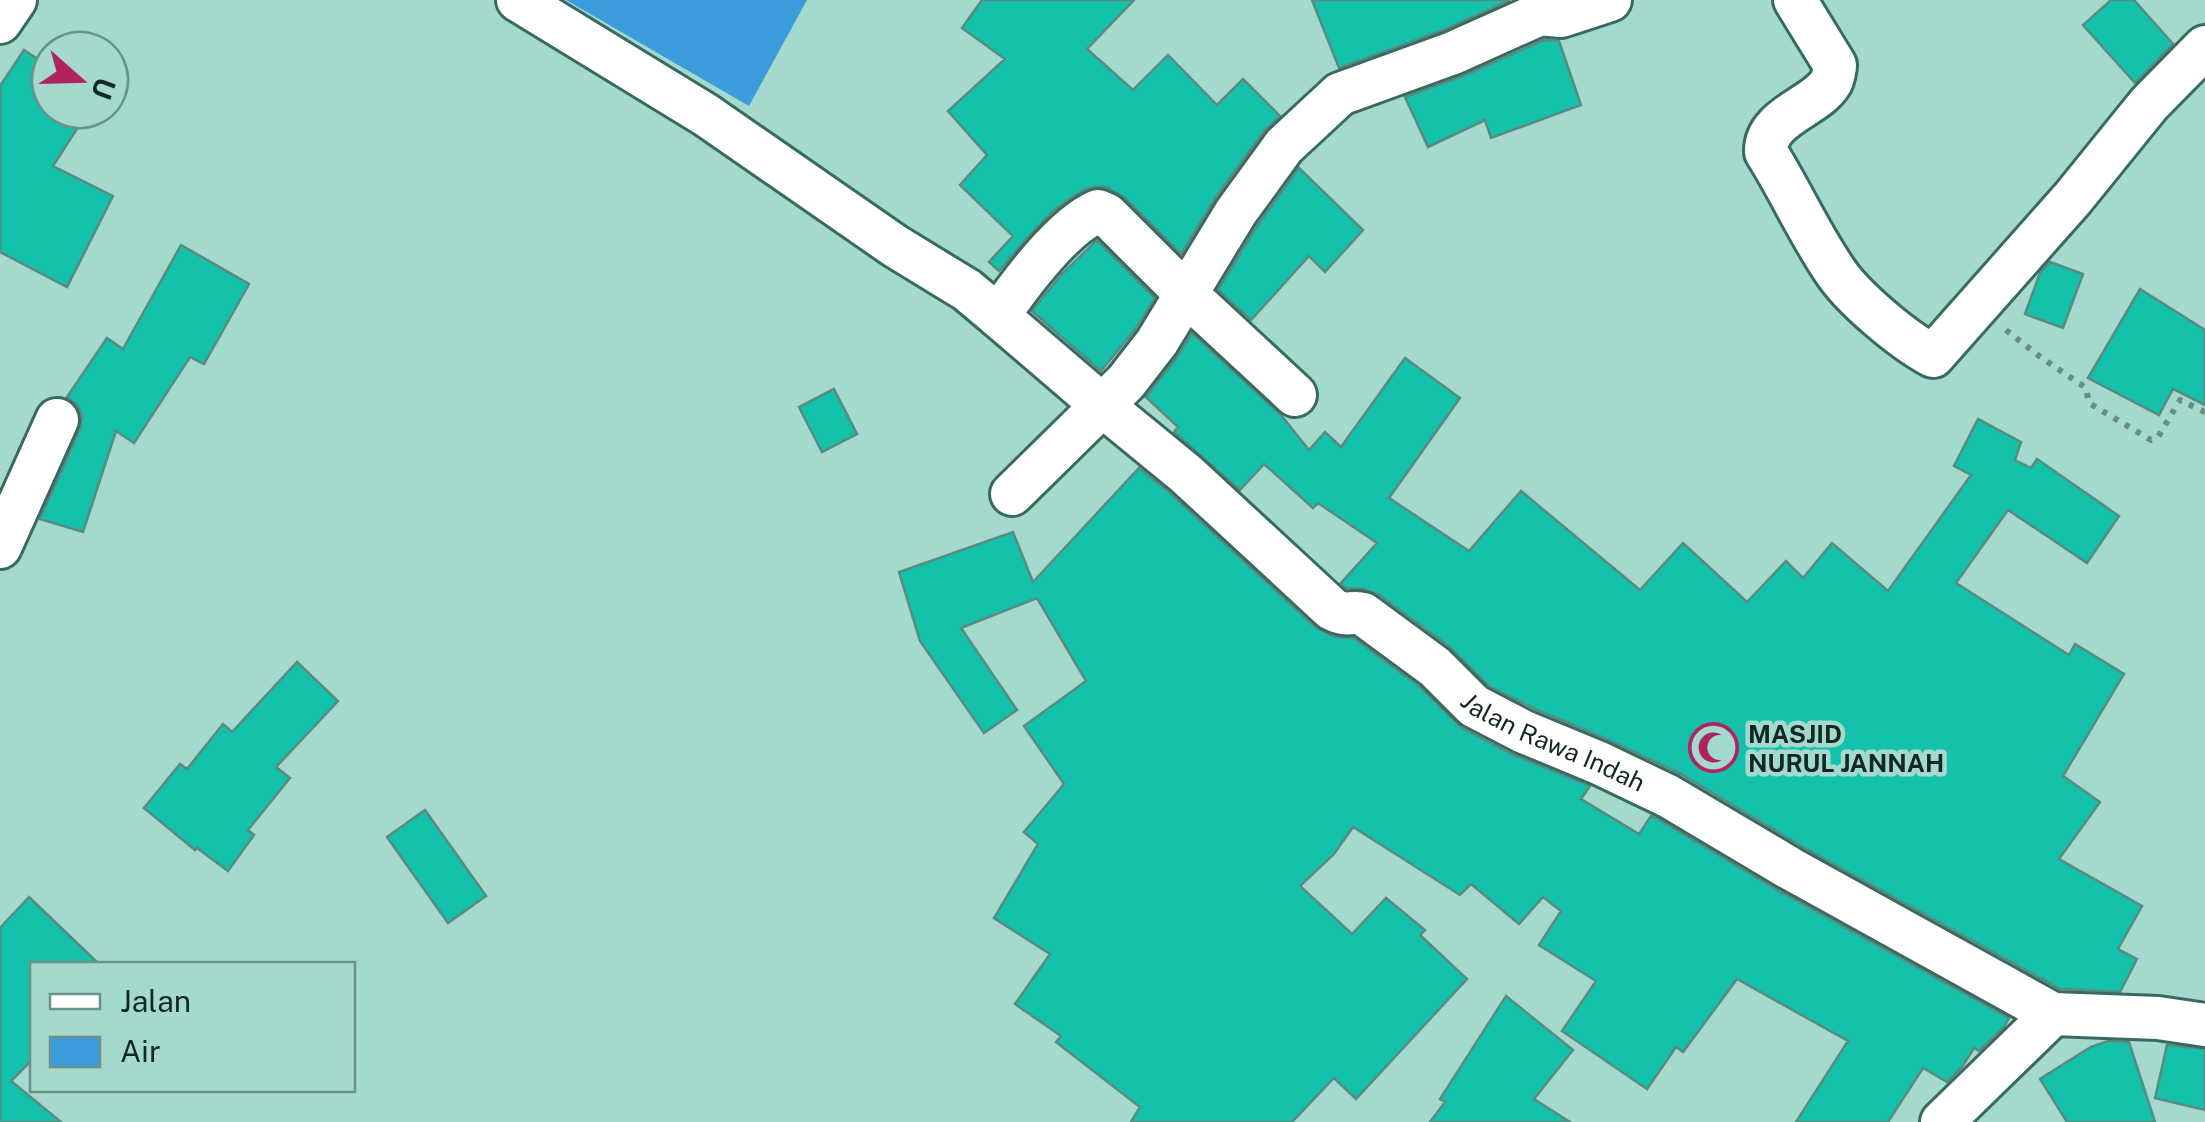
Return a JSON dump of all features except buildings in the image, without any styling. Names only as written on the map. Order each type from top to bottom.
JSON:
[{"type":"street","points":[[0,22],[15,0]]},
{"type":"street","name":"Jalan Rawa Indah","points":[[518,0],[706,115],[894,246],[967,290],[1186,474],[1332,608],[1344,615],[1363,614],[1436,667],[1474,706],[1668,796],[1791,870],[2053,1014]]},
{"type":"street","points":[[1012,494],[1126,382],[1157,342],[1236,212],[1284,146],[1340,94],[1453,53],[1540,14],[1561,16],[1610,0]]},
{"type":"street","points":[[1795,0],[1836,66],[1831,84],[1768,136],[1766,152],[1835,272],[1899,333],[1931,355],[1936,355],[2150,104],[2205,47]]},
{"type":"street","points":[[998,316],[1069,229],[1098,212],[1107,215],[1295,395]]},
{"type":"street","points":[[0,547],[57,420]]},
{"type":"street","points":[[1942,1122],[2053,1014],[2158,1018],[2205,1025]]},
{"type":"path","points":[[1978,307],[2086,388],[2089,403],[2151,440],[2158,438],[2180,400],[2205,412]]},
{"type":"water","points":[[566,0],[807,0],[749,106]]},
{"type":"place","name":"MASJID NURUL JANNAH","points":[[1713,748]]}]
